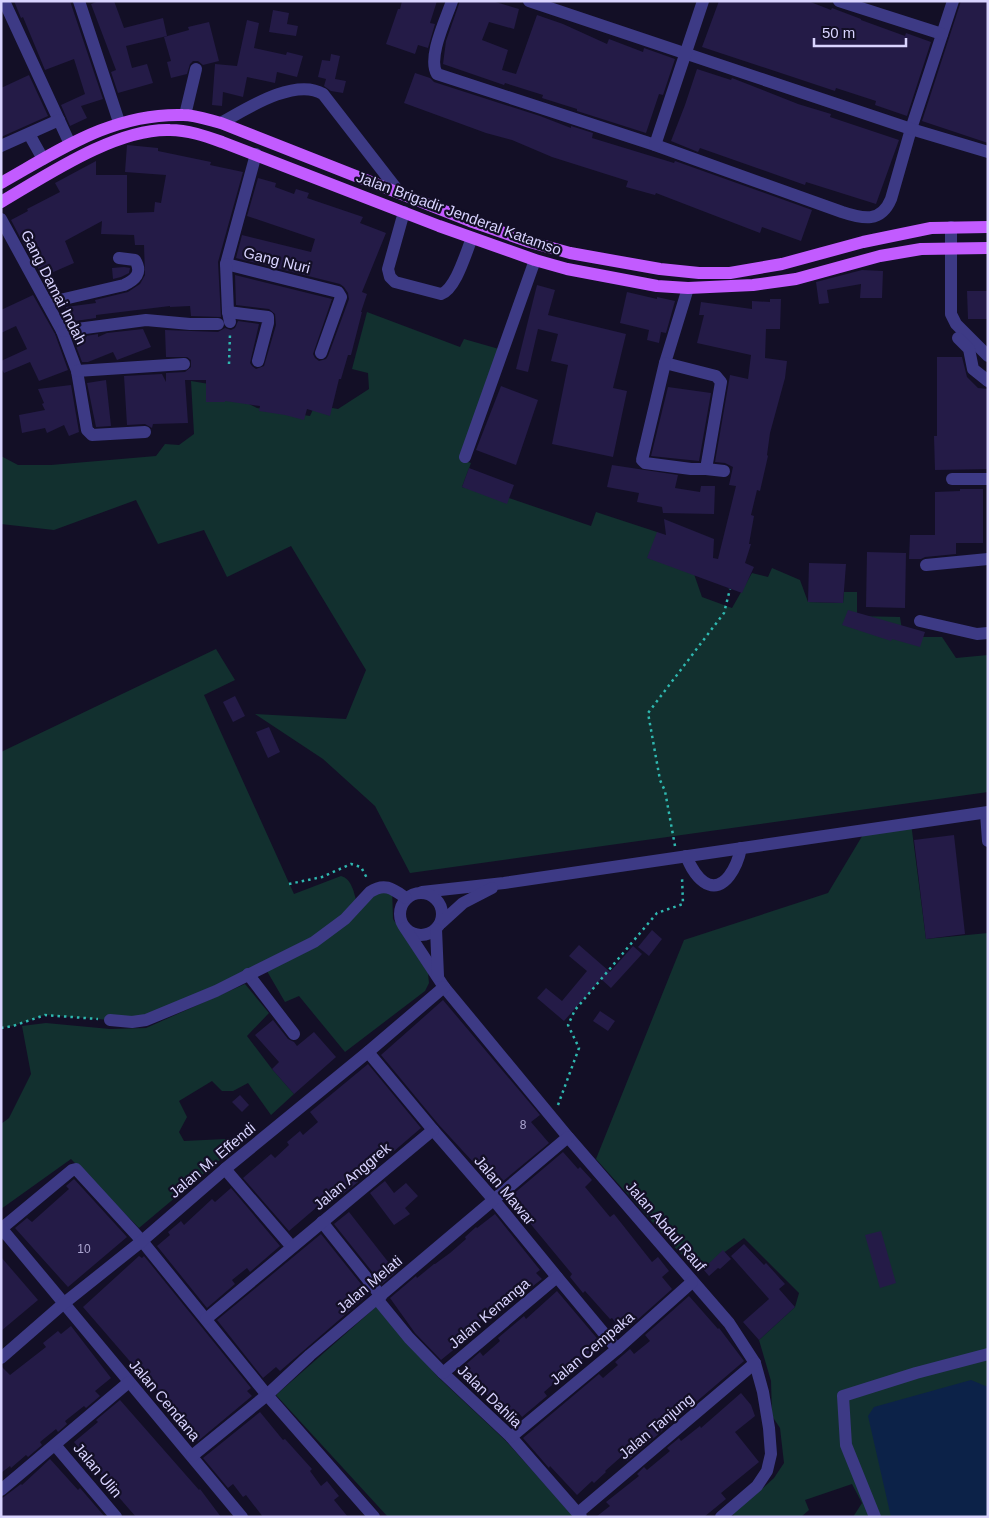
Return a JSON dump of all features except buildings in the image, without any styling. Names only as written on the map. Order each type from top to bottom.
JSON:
[{"type":"main road","name":"Jalan Brigadir Jenderal Katamso","points":[[1,183],[70,144],[119,122],[156,116],[185,115],[221,123],[470,221],[530,242],[570,253],[628,264],[699,272],[730,273],[782,264],[863,242],[931,228],[988,227]]},
{"type":"main road","name":"Jalan Brigadir Jenderal Katamso","points":[[1,202],[70,162],[107,144],[143,132],[168,130],[194,132],[256,154],[472,238],[535,260],[624,280],[688,288],[753,285],[788,280],[880,256],[921,249],[988,248]]},
{"type":"main road","points":[[595,275],[601,258]]},
{"type":"main road","points":[[624,280],[628,264]]},
{"type":"street","points":[[4,1],[70,144]]},
{"type":"street","points":[[79,1],[119,122]]},
{"type":"street","points":[[452,1],[433,57],[434,69],[437,74],[655,145],[842,212],[858,217],[871,218],[888,208],[911,129],[953,1]]},
{"type":"street","points":[[529,1],[911,129],[988,152]]},
{"type":"street","points":[[655,145],[703,1]]},
{"type":"street","points":[[839,1],[942,34]]},
{"type":"street","points":[[185,115],[196,69]]},
{"type":"street","points":[[221,123],[257,104],[291,90],[316,90],[323,94],[399,192]]},
{"type":"street","points":[[1,146],[59,120]]},
{"type":"street","points":[[29,134],[44,159]]},
{"type":"street","name":"Gang Nuri","points":[[256,154],[226,264],[338,292],[340,297],[321,353]]},
{"type":"street","points":[[404,212],[388,269],[390,277],[395,282],[441,294],[445,293],[452,286],[472,238]]},
{"type":"street","name":"Gang Damai Indah","points":[[1,219],[62,331],[76,371],[87,430],[92,435],[145,432]]},
{"type":"street","points":[[951,228],[951,314],[956,324],[988,356]]},
{"type":"street","points":[[47,303],[124,285],[135,279],[139,271],[135,260],[119,258]]},
{"type":"street","points":[[465,457],[535,260]]},
{"type":"street","points":[[225,319],[226,264]]},
{"type":"street","points":[[688,288],[665,363],[642,460],[645,463],[724,471]]},
{"type":"street","points":[[62,331],[146,320],[190,324],[225,319],[268,317],[258,361]]},
{"type":"street","points":[[956,324],[955,335],[969,349],[973,368],[988,381]]},
{"type":"street","points":[[665,363],[716,376],[721,382],[706,469]]},
{"type":"street","points":[[76,371],[184,364]]},
{"type":"street","points":[[952,480],[988,479]]},
{"type":"street","points":[[926,565],[988,559]]},
{"type":"street","points":[[920,621],[977,634],[988,633]]},
{"type":"street","points":[[504,883],[463,903],[429,934],[420,935],[412,933],[405,928],[401,921],[402,905],[406,898],[414,893],[504,883],[987,812],[988,841]]},
{"type":"street","points":[[682,857],[705,884],[721,884],[728,879],[738,862],[741,848]]},
{"type":"street","points":[[110,1020],[132,1022],[146,1020],[216,991],[314,942],[330,932],[373,890],[392,888],[406,898]]},
{"type":"street","points":[[422,892],[430,894],[442,906],[443,914],[438,926],[441,982]]},
{"type":"street","name":"Jalan Abdul Rauf","points":[[405,928],[441,982],[568,1137],[729,1323],[756,1363],[766,1410],[771,1454],[767,1470],[758,1486],[721,1517]]},
{"type":"street","points":[[248,974],[294,1034]]},
{"type":"street","name":"Jalan M. Effendi","points":[[1,1358],[63,1304],[142,1241],[225,1169],[368,1052],[441,982]]},
{"type":"street","name":"Jalan Mawar","points":[[368,1052],[617,1348]]},
{"type":"street","name":"Jalan Anggrek","points":[[206,1319],[432,1130]]},
{"type":"street","name":"Jalan Melati","points":[[192,1456],[267,1395],[493,1199],[568,1137]]},
{"type":"street","points":[[1,1229],[75,1169],[142,1241],[267,1395],[374,1517]]},
{"type":"street","points":[[225,1169],[292,1248]]},
{"type":"street","name":"Jalan Dahlia","points":[[322,1222],[410,1338],[443,1373],[511,1437],[580,1515]]},
{"type":"street","name":"Jalan Cendana","points":[[1,1229],[242,1517]]},
{"type":"street","name":"Jalan Kenanga","points":[[443,1373],[556,1277]]},
{"type":"street","name":"Jalan Cempaka","points":[[511,1437],[692,1282]]},
{"type":"street","points":[[875,1517],[846,1445],[843,1396],[916,1372],[988,1354]]},
{"type":"street","name":"Jalan Tanjung","points":[[580,1515],[756,1363]]},
{"type":"street","points":[[1,1490],[129,1382]]},
{"type":"street","name":"Jalan Ulin","points":[[55,1445],[116,1517]]},
{"type":"path","points":[[225,319],[229,364]]},
{"type":"path","points":[[682,857],[660,780],[648,713],[724,614],[730,589]]},
{"type":"path","points":[[289,884],[322,877],[351,864],[361,866],[373,890]]},
{"type":"path","points":[[553,1118],[579,1048],[568,1025],[575,1010],[657,913],[683,904],[682,877],[696,874]]},
{"type":"path","points":[[1,1028],[13,1026],[45,1014],[110,1020]]},
{"type":"green space","points":[[367,312],[460,347],[464,339],[499,349],[460,459],[471,463],[462,487],[509,498],[591,526],[596,512],[657,532],[694,574],[702,597],[732,608],[752,573],[768,577],[772,568],[800,580],[808,602],[843,603],[844,592],[857,592],[857,616],[900,617],[903,637],[942,637],[956,658],[988,655],[988,792],[410,873],[375,806],[323,759],[255,714],[346,719],[366,670],[291,546],[227,577],[204,530],[158,544],[136,500],[54,530],[1,524],[1,456],[18,465],[51,465],[156,456],[165,444],[179,445],[194,434],[191,381],[209,384],[257,408],[310,416],[315,405],[338,409],[369,389],[368,373],[352,369]]},
{"type":"green space","points":[[216,649],[235,680],[204,695],[294,894],[341,876],[350,883],[357,903],[370,892],[392,888],[393,919],[428,973],[429,983],[425,991],[345,1052],[299,996],[285,1002],[264,966],[146,1020],[110,1020],[45,1015],[1,1028],[1,752]]},
{"type":"green space","points":[[911,823],[926,939],[988,933],[988,1517],[853,1517],[862,1503],[852,1484],[805,1500],[809,1510],[801,1517],[735,1517],[731,1512],[774,1478],[784,1463],[780,1428],[772,1416],[771,1381],[759,1340],[795,1307],[799,1293],[744,1238],[697,1272],[596,1159],[684,940],[828,893],[864,833]]},
{"type":"green space","points":[[245,984],[269,1013],[247,1036],[294,1094],[271,1115],[248,1083],[233,1091],[222,1091],[212,1081],[179,1101],[187,1117],[179,1132],[184,1141],[246,1138],[139,1228],[71,1159],[1,1209],[1,1124],[9,1118],[31,1074],[22,1026],[46,1023],[110,1029],[146,1028]]},
{"type":"green space","points":[[377,1306],[438,1377],[506,1441],[574,1517],[388,1517],[276,1395]]},
{"type":"water","points":[[971,1380],[988,1387],[988,1517],[891,1517],[868,1416],[874,1407]]}]
